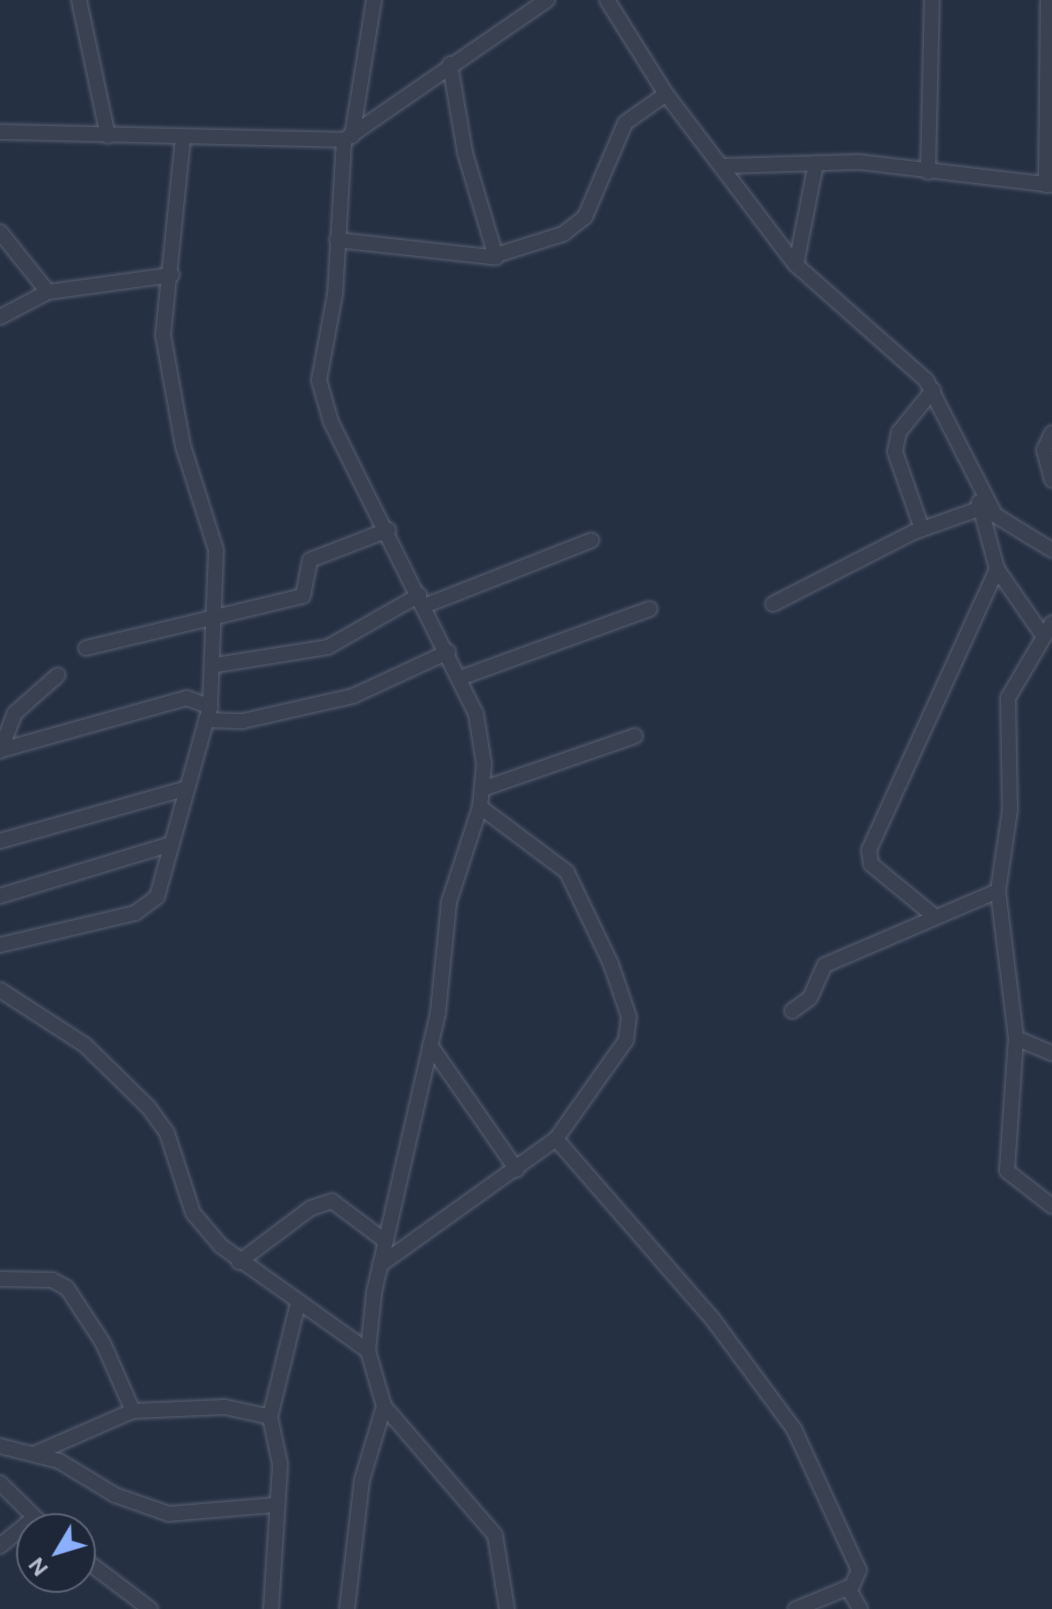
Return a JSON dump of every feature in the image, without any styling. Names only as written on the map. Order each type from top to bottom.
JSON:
[{"type":"street","points":[[79,0],[108,136]]},
{"type":"street","points":[[374,0],[348,138],[319,380],[331,422],[388,530],[476,714],[482,789],[480,807],[449,902],[430,1045],[380,1265],[368,1351],[384,1406],[495,1535],[507,1609]]},
{"type":"street","points":[[0,132],[183,138],[348,138],[450,64],[547,0]]},
{"type":"street","points":[[607,0],[666,94],[796,265],[897,348],[933,390],[979,490],[1009,527],[1052,550]]},
{"type":"street","points":[[928,172],[932,0]]},
{"type":"street","points":[[723,166],[816,163],[1049,185],[1048,0]]},
{"type":"street","points":[[450,64],[465,153],[496,257]]},
{"type":"street","points":[[337,240],[496,257],[577,226],[625,123],[666,94]]},
{"type":"street","points":[[0,945],[148,907],[171,844],[208,714],[216,665],[216,550],[165,356],[183,138]]},
{"type":"street","points":[[796,265],[816,163]]},
{"type":"street","points":[[0,232],[48,292]]},
{"type":"street","points":[[0,317],[48,292],[172,275]]},
{"type":"street","points":[[922,529],[895,452],[899,432],[933,390]]},
{"type":"street","points":[[1052,433],[1044,450],[1052,480]]},
{"type":"street","points":[[979,490],[979,509],[997,569],[1047,628],[1008,698],[1010,810],[998,891],[1016,1038],[1007,1171],[1052,1206]]},
{"type":"street","points":[[773,604],[922,529],[979,509]]},
{"type":"street","points":[[86,648],[217,614],[303,596],[310,560],[388,530]]},
{"type":"street","points":[[216,665],[328,647],[422,600],[592,540]]},
{"type":"street","points":[[934,916],[871,864],[869,850],[997,569]]},
{"type":"street","points":[[460,678],[650,609]]},
{"type":"street","points":[[0,750],[187,698],[208,714],[243,721],[353,696],[448,652]]},
{"type":"street","points":[[0,750],[15,713],[58,675]]},
{"type":"street","points":[[482,789],[635,736]]},
{"type":"street","points":[[0,841],[187,788]]},
{"type":"street","points":[[380,1265],[517,1170],[556,1139],[618,1059],[629,1017],[593,918],[567,872],[480,807]]},
{"type":"street","points":[[0,896],[171,844]]},
{"type":"street","points":[[792,1011],[810,998],[825,965],[998,891]]},
{"type":"street","points":[[0,990],[85,1045],[149,1108],[167,1133],[193,1213],[239,1262],[297,1307],[368,1351]]},
{"type":"street","points":[[1016,1038],[1052,1053]]},
{"type":"street","points":[[430,1045],[517,1170]]},
{"type":"street","points":[[556,1139],[714,1321],[794,1429],[856,1561],[858,1579],[848,1588],[796,1609]]},
{"type":"street","points":[[239,1262],[311,1208],[332,1201],[385,1241]]},
{"type":"street","points":[[0,1279],[52,1280],[67,1288],[103,1343],[133,1411]]},
{"type":"street","points":[[271,1609],[274,1505],[280,1464],[270,1417],[297,1307]]},
{"type":"street","points":[[347,1609],[362,1480],[384,1406]]},
{"type":"street","points":[[34,1454],[133,1411],[225,1407],[270,1417]]},
{"type":"street","points":[[0,1446],[34,1454],[169,1514],[274,1505]]},
{"type":"street","points":[[0,1483],[29,1513]]},
{"type":"street","points":[[0,1546],[16,1533]]},
{"type":"street","points":[[96,1570],[140,1607]]},
{"type":"street","points":[[848,1588],[860,1609]]}]
